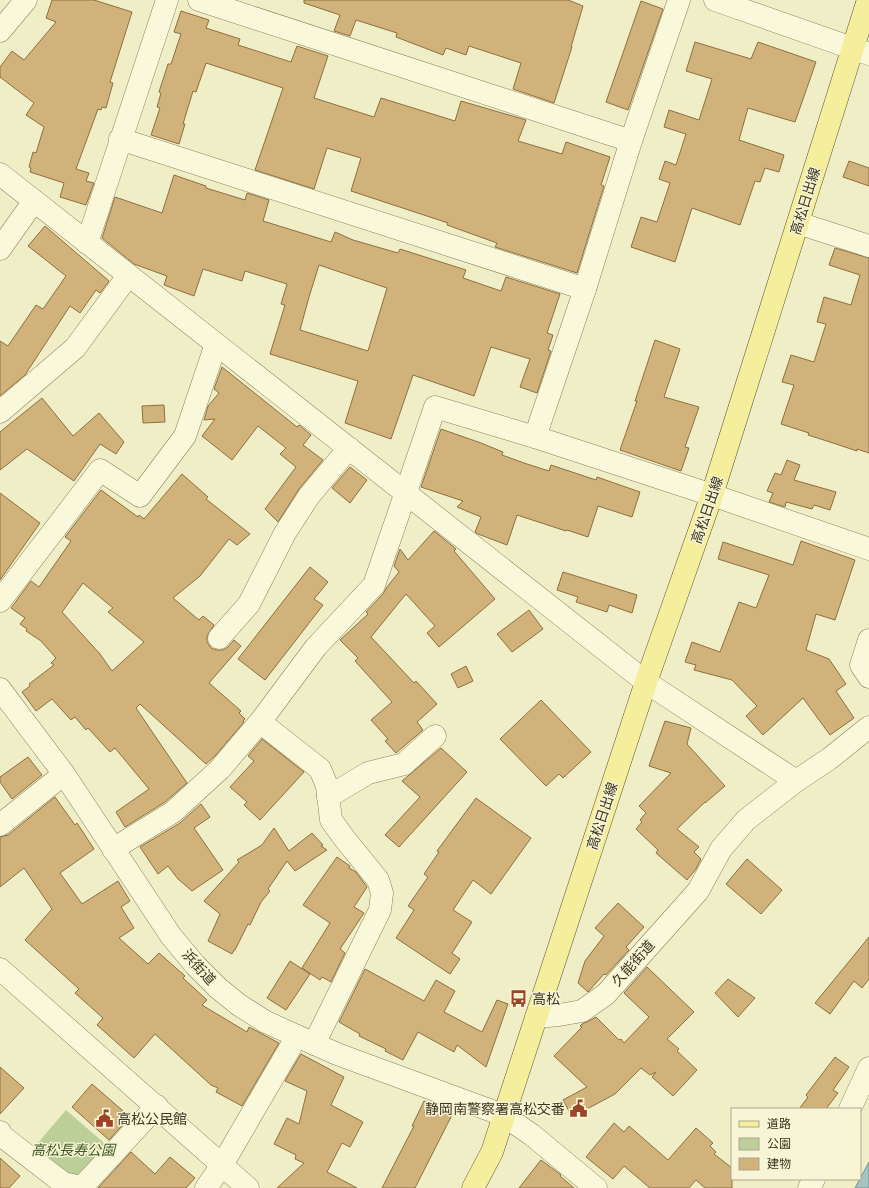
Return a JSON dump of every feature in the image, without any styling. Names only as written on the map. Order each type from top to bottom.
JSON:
[{"type":"main road","name":"高松日出線","points":[[536,1017],[646,682],[712,495],[798,223],[861,51],[868,0]]},
{"type":"main road","points":[[473,1188],[492,1152],[536,1017]]},
{"type":"street","points":[[0,31],[26,0]]},
{"type":"street","points":[[87,243],[166,0]]},
{"type":"street","points":[[199,0],[631,141]]},
{"type":"street","points":[[535,437],[585,289],[631,141],[679,0]]},
{"type":"street","points":[[715,0],[861,51]]},
{"type":"street","points":[[120,139],[585,289]]},
{"type":"street","points":[[0,174],[646,682],[796,782]]},
{"type":"street","points":[[0,250],[34,201]]},
{"type":"street","points":[[798,223],[869,246]]},
{"type":"street","points":[[0,412],[76,348],[128,276]]},
{"type":"street","points":[[0,601],[100,470],[140,496],[185,436],[216,344]]},
{"type":"street","points":[[113,849],[173,812],[220,769],[260,722],[316,647],[374,585],[434,407],[535,437],[712,495],[869,549]]},
{"type":"street","points":[[219,638],[249,604],[284,533],[310,496],[349,448]]},
{"type":"street","points":[[869,640],[861,665],[869,677]]},
{"type":"street","name":"浜街道","points":[[0,689],[64,774],[171,936],[218,988],[266,1022],[337,1054],[503,1116]]},
{"type":"street","points":[[206,1188],[306,1040],[380,910],[382,894],[378,880],[331,820],[327,786],[320,769],[260,722]]},
{"type":"street","name":"久能街道","points":[[536,1017],[582,1011],[606,994],[698,891],[721,849],[746,820],[829,759],[869,727]]},
{"type":"street","points":[[328,797],[368,773],[404,764],[435,736]]},
{"type":"street","points":[[0,825],[64,774]]},
{"type":"street","points":[[0,969],[248,1188]]},
{"type":"street","points":[[850,1108],[869,1068]]},
{"type":"street","points":[[0,1132],[2,1136],[63,1183],[82,1187],[156,1106]]},
{"type":"street","points":[[503,1116],[532,1134],[596,1188]]},
{"type":"green space","name":"高松長寿公園","points":[[66,1110],[111,1149],[83,1178],[68,1179],[31,1151]]},
{"type":"water","points":[[869,1162],[869,1188],[855,1188],[859,1180],[861,1180],[861,1177]]},
{"type":"building","points":[[52,0],[94,0],[132,12],[110,82],[113,83],[106,108],[102,107],[101,110],[98,109],[76,169],[89,173],[86,181],[94,183],[86,205],[60,197],[64,183],[30,172],[31,168],[29,167],[33,152],[36,153],[44,127],[26,115],[34,103],[0,77],[0,67],[12,51],[24,60],[56,22],[46,18]]},
{"type":"building","points":[[304,0],[568,0],[583,6],[572,47],[554,103],[513,89],[521,63],[469,46],[466,55],[446,48],[443,55],[396,37],[397,33],[356,20],[350,36],[334,31],[340,15],[304,3]]},
{"type":"building","points":[[641,1],[663,9],[628,110],[606,102]]},
{"type":"building","points":[[181,11],[209,20],[206,28],[240,39],[238,45],[291,62],[297,46],[328,56],[314,98],[374,117],[381,98],[455,121],[461,101],[526,120],[518,141],[562,154],[566,142],[610,157],[601,185],[604,186],[577,273],[495,247],[497,243],[447,225],[448,223],[351,191],[361,158],[327,148],[314,189],[255,170],[283,88],[206,63],[196,92],[193,91],[183,124],[185,124],[179,144],[151,135],[160,108],[157,107],[161,93],[159,92],[168,64],[171,64],[181,34],[174,32]]},
{"type":"building","points":[[695,42],[751,59],[758,42],[816,62],[795,122],[748,108],[739,140],[784,155],[779,172],[765,168],[760,182],[755,181],[740,225],[692,208],[675,262],[631,247],[641,217],[657,222],[670,183],[659,179],[665,161],[676,165],[686,134],[664,127],[669,110],[699,120],[712,79],[686,71]]},
{"type":"building","points":[[849,161],[869,168],[869,186],[843,177]]},
{"type":"building","points":[[174,175],[206,186],[206,188],[245,200],[247,193],[269,200],[263,221],[331,242],[335,232],[353,240],[398,253],[400,249],[466,270],[463,278],[501,291],[506,277],[560,294],[547,333],[553,335],[548,350],[551,351],[537,393],[520,387],[530,359],[491,347],[474,396],[413,375],[391,439],[345,423],[358,381],[270,354],[285,305],[281,304],[287,284],[245,271],[242,281],[203,269],[194,296],[164,285],[167,276],[134,264],[102,238],[115,197],[162,213]],"holes":[[[319,265],[387,288],[368,351],[300,330]]]},
{"type":"building","points":[[45,226],[109,281],[100,293],[96,290],[80,313],[70,306],[25,375],[0,396],[0,341],[8,346],[36,305],[43,309],[66,276],[28,246]]},
{"type":"building","points":[[835,248],[869,258],[869,453],[857,449],[857,451],[808,435],[809,433],[781,424],[794,385],[782,382],[791,355],[814,362],[826,324],[817,322],[824,297],[851,305],[860,275],[829,265]]},
{"type":"building","points":[[655,340],[680,349],[664,397],[699,407],[685,447],[689,448],[681,471],[620,450],[637,401],[635,401]]},
{"type":"building","points":[[222,367],[297,427],[299,425],[311,435],[303,445],[323,460],[299,489],[278,522],[265,509],[296,467],[280,454],[286,448],[258,426],[232,460],[202,436],[215,419],[204,420],[208,406],[219,393],[214,389]]},
{"type":"building","points":[[42,398],[73,436],[99,413],[124,442],[116,454],[100,444],[74,481],[27,449],[0,470],[0,432]]},
{"type":"building","points":[[164,405],[165,422],[143,423],[142,406]]},
{"type":"building","points":[[441,429],[503,452],[502,455],[549,471],[551,465],[596,480],[597,477],[640,492],[632,517],[598,506],[588,537],[517,515],[507,545],[478,534],[475,532],[481,517],[457,507],[463,501],[421,487]]},
{"type":"building","points":[[787,460],[800,465],[794,480],[836,492],[830,510],[814,505],[812,509],[786,502],[785,507],[769,502],[773,493],[767,491],[775,473],[781,475]]},
{"type":"building","points":[[350,467],[367,480],[350,503],[332,488]]},
{"type":"building","points":[[182,474],[208,497],[206,499],[250,534],[237,545],[229,539],[200,576],[173,598],[199,620],[203,616],[214,625],[207,636],[207,642],[211,648],[223,650],[234,640],[241,646],[209,683],[241,711],[239,713],[245,719],[215,756],[206,764],[140,704],[136,708],[187,783],[165,802],[125,827],[116,812],[149,789],[115,748],[110,752],[88,728],[86,730],[75,717],[71,720],[52,699],[36,711],[22,692],[30,686],[29,684],[54,665],[51,663],[56,658],[41,641],[26,631],[27,629],[20,624],[25,618],[11,608],[31,581],[39,587],[71,541],[65,537],[101,490],[138,517],[139,515],[144,519]],"holes":[[[83,583],[113,608],[108,612],[144,642],[112,671],[100,654],[62,612]]]},
{"type":"building","points":[[0,493],[40,523],[0,580]]},
{"type":"building","points":[[434,531],[456,549],[454,551],[495,599],[439,647],[427,633],[435,626],[406,594],[371,637],[414,683],[416,681],[437,704],[417,722],[423,730],[396,753],[385,741],[388,739],[371,720],[392,702],[355,661],[358,658],[340,640],[368,614],[366,612],[383,594],[399,572],[394,566],[400,549],[408,560]]},
{"type":"building","points":[[801,541],[855,560],[835,620],[816,614],[806,650],[829,659],[846,684],[836,691],[854,718],[830,735],[803,698],[763,735],[746,716],[757,706],[732,680],[694,670],[696,665],[685,662],[692,642],[720,652],[739,602],[756,608],[769,575],[718,559],[723,542],[793,565]]},
{"type":"building","points":[[310,567],[328,582],[314,599],[323,605],[265,680],[238,659]]},
{"type":"building","points":[[563,572],[637,595],[632,613],[609,605],[607,612],[576,602],[578,597],[557,590]]},
{"type":"building","points":[[529,610],[543,629],[512,652],[497,634]]},
{"type":"building","points":[[466,666],[473,681],[458,688],[451,674]]},
{"type":"building","points":[[541,700],[591,752],[563,778],[559,774],[546,786],[500,739]]},
{"type":"building","points":[[665,721],[691,728],[687,744],[725,786],[705,802],[677,829],[699,847],[694,852],[701,859],[696,869],[687,880],[656,853],[658,850],[636,829],[642,822],[640,820],[646,813],[639,806],[671,773],[649,766]]},
{"type":"building","points":[[262,739],[304,772],[260,820],[244,805],[247,802],[230,787],[254,761],[248,756]]},
{"type":"building","points":[[441,748],[467,772],[399,847],[385,835],[420,797],[402,781]]},
{"type":"building","points":[[28,757],[42,775],[12,799],[0,782],[0,777]]},
{"type":"building","points":[[55,797],[75,825],[77,823],[94,849],[60,873],[82,904],[118,881],[130,901],[121,907],[134,928],[119,938],[148,964],[159,953],[185,976],[183,978],[207,1000],[202,1005],[247,1032],[249,1027],[279,1043],[242,1106],[216,1092],[218,1088],[211,1085],[155,1034],[134,1058],[97,1025],[103,1018],[75,993],[79,989],[25,940],[52,909],[24,868],[0,887],[0,837],[8,835]]},
{"type":"building","points":[[476,798],[531,838],[491,894],[473,880],[453,910],[472,922],[452,953],[460,959],[450,974],[396,938],[414,910],[408,906],[428,877],[424,874],[439,852],[437,851]]},
{"type":"building","points":[[201,804],[210,817],[194,828],[223,870],[192,891],[178,879],[168,866],[158,874],[140,847],[180,823]]},
{"type":"building","points":[[274,828],[289,851],[312,833],[323,845],[321,846],[327,850],[295,871],[287,861],[268,889],[270,891],[261,902],[250,925],[248,924],[232,954],[208,941],[220,914],[204,901],[239,862],[237,860],[262,845]]},
{"type":"building","points":[[337,857],[356,872],[367,887],[354,907],[364,913],[340,949],[345,953],[331,982],[322,977],[320,980],[302,968],[330,923],[303,905]]},
{"type":"building","points":[[747,859],[782,890],[761,914],[726,884]]},
{"type":"building","points":[[618,903],[644,927],[626,947],[629,950],[588,992],[578,983],[585,961],[604,936],[595,928]]},
{"type":"building","points":[[869,937],[869,979],[862,988],[854,981],[830,1014],[815,1003]]},
{"type":"building","points":[[290,961],[310,974],[286,1010],[267,998]]},
{"type":"building","points":[[647,967],[694,1012],[667,1039],[679,1049],[677,1051],[697,1070],[673,1096],[652,1077],[656,1072],[650,1075],[641,1068],[615,1094],[572,1117],[563,1100],[587,1087],[554,1056],[582,1027],[580,1026],[582,1024],[596,1017],[619,1040],[621,1039],[624,1043],[649,1017],[624,993]]},
{"type":"building","points":[[365,969],[424,1001],[436,980],[455,991],[444,1012],[482,1032],[497,1000],[508,1004],[486,1067],[457,1045],[454,1052],[418,1032],[403,1060],[385,1051],[386,1049],[359,1036],[360,1034],[339,1022]]},
{"type":"building","points":[[728,979],[755,998],[738,1017],[715,993]]},
{"type":"building","points":[[301,1054],[344,1077],[331,1105],[363,1122],[350,1147],[342,1143],[327,1172],[357,1188],[277,1188],[304,1163],[295,1159],[296,1155],[274,1144],[287,1118],[299,1124],[307,1091],[285,1081]]},
{"type":"building","points":[[835,1057],[849,1067],[833,1090],[838,1093],[827,1108],[800,1108],[808,1097],[806,1095]]},
{"type":"building","points":[[0,1067],[24,1088],[0,1114]]},
{"type":"building","points":[[92,1084],[130,1117],[109,1140],[72,1107]]},
{"type":"building","points":[[424,1101],[452,1115],[415,1188],[382,1188],[414,1126],[412,1126]]},
{"type":"building","points":[[614,1123],[624,1132],[629,1126],[668,1160],[696,1128],[713,1143],[710,1146],[716,1152],[714,1154],[731,1167],[732,1188],[705,1188],[696,1180],[689,1188],[650,1188],[624,1166],[613,1179],[586,1157]]},
{"type":"building","points":[[131,1152],[155,1174],[170,1157],[195,1178],[186,1188],[98,1188]]},
{"type":"building","points":[[0,1158],[20,1176],[9,1188],[0,1188]]},
{"type":"building","points":[[541,1160],[561,1175],[560,1176],[574,1188],[519,1188]]},
{"type":"place","name":"高松","points":[[519,999]]},
{"type":"place","name":"静岡南警察署高松交番","points":[[578,1109]]},
{"type":"place","name":"高松公民館","points":[[104,1119]]}]
